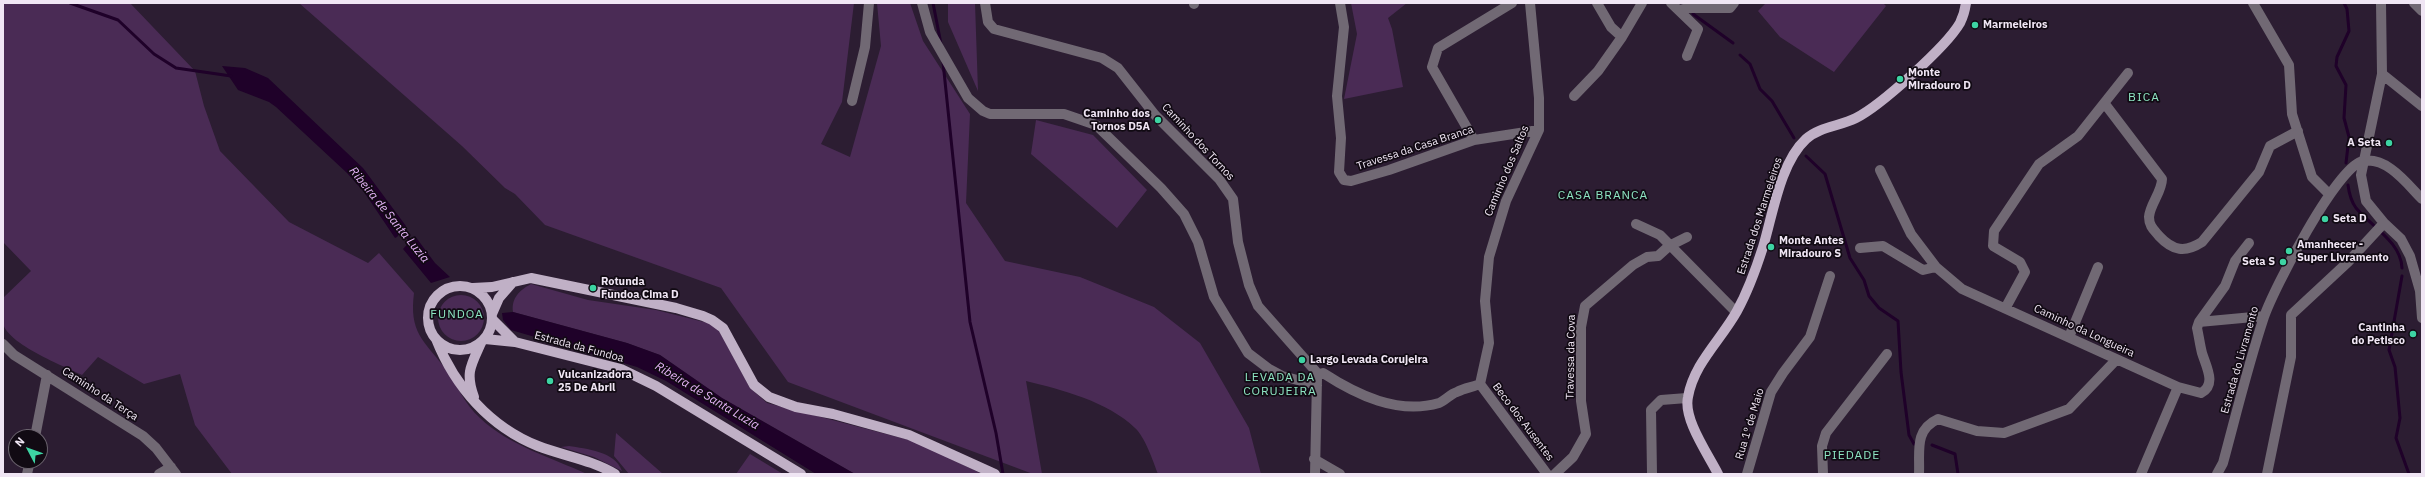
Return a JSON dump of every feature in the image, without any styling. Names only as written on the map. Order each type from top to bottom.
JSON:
[{"type":"main road","name":"Estrada dos Marmeleiros","points":[[1718,474],[1692,426],[1688,411],[1687,398],[1699,368],[1736,312],[1758,261],[1776,198],[1794,152],[1807,138],[1820,130],[1857,118],[1880,102],[1950,36],[1960,22],[1966,3]]},
{"type":"main road","points":[[615,474],[600,466],[538,446],[510,432],[477,404],[444,359],[429,325],[428,315],[431,304],[439,293],[459,285],[473,288],[492,287],[525,278],[676,308],[712,320],[723,328],[754,385],[769,398],[796,407],[833,414],[909,435],[995,474]]},
{"type":"main road","points":[[477,404],[468,376],[470,367],[483,341],[492,314],[513,282]]},
{"type":"main road","points":[[473,288],[484,296],[492,314],[515,342]]},
{"type":"main road","points":[[436,339],[446,347],[458,350],[470,348],[483,341]]},
{"type":"main road","name":"Estrada da Fundoa","points":[[483,341],[515,342],[621,369],[656,386],[801,474]]},
{"type":"street","points":[[852,101],[865,47],[869,3]]},
{"type":"street","points":[[922,3],[930,32],[968,98],[983,111],[990,114],[1064,114],[1096,125],[1161,188],[1184,214],[1198,242],[1214,297],[1248,353],[1264,366],[1282,376],[1318,385]]},
{"type":"street","name":"Caminho dos Tornos","points":[[985,3],[988,22],[994,29],[1111,62],[1155,115],[1219,179],[1233,199],[1238,242],[1250,285],[1258,306],[1319,375]]},
{"type":"street","name":"Travessa da Casa Branca","points":[[1340,3],[1344,27],[1337,96],[1341,138],[1339,172],[1342,178],[1346,181],[1389,170],[1474,140],[1539,130]]},
{"type":"street","points":[[1474,140],[1432,67],[1438,48],[1512,3]]},
{"type":"street","name":"Caminho dos Saltos","points":[[1480,384],[1489,343],[1485,301],[1489,257],[1506,202],[1539,130],[1539,98],[1530,3]]},
{"type":"street","points":[[1597,3],[1611,27],[1622,37]]},
{"type":"street","points":[[1574,96],[1598,71],[1622,37],[1642,3]]},
{"type":"street","points":[[1671,3],[1680,10],[1698,29],[1687,56]]},
{"type":"street","points":[[1680,10],[1687,8],[1730,8],[1734,3]]},
{"type":"street","points":[[2253,3],[2289,65],[2292,114],[2312,177],[2329,194]]},
{"type":"street","points":[[2381,3],[2382,74],[2361,175],[2366,201],[2380,226],[2406,248],[2421,291],[2422,318]]},
{"type":"street","points":[[2414,3],[2422,11]]},
{"type":"street","points":[[2006,307],[2025,272],[2020,262],[1993,246],[1994,231],[2039,164],[2078,136],[2105,104],[2128,73]]},
{"type":"street","points":[[2382,74],[2422,106]]},
{"type":"street","points":[[2105,104],[2162,179],[2149,217],[2150,226],[2168,246],[2176,250],[2192,248],[2202,242],[2259,172],[2270,146],[2298,131]]},
{"type":"street","points":[[2363,162],[2376,162],[2388,167],[2422,199]]},
{"type":"street","name":"Estrada do Livramento","points":[[2217,474],[2223,463],[2264,316],[2278,284],[2329,194],[2350,169],[2363,162]]},
{"type":"street","name":"Caminho da Longueira","points":[[1880,170],[1911,234],[1936,267],[1962,289],[2006,307],[2116,360],[2178,387],[2201,394],[2206,391],[2209,384],[2210,375],[2197,328],[2199,322]]},
{"type":"street","points":[[1636,224],[1660,235],[1669,246],[1736,312]]},
{"type":"street","points":[[2267,474],[2291,357],[2291,315],[2348,262],[2380,226]]},
{"type":"street","name":"Travessa da Cova","points":[[1555,474],[1573,457],[1586,434],[1581,401],[1581,327],[1585,306],[1621,274],[1647,258],[1658,256],[1669,246],[1687,237]]},
{"type":"street","points":[[2199,322],[2225,286],[2235,261],[2249,243]]},
{"type":"street","points":[[1860,248],[1883,246],[1923,270],[1936,267]]},
{"type":"street","points":[[2069,337],[2098,267]]},
{"type":"street","name":"Rua 1º de Maio","points":[[1747,474],[1772,392],[1782,372],[1810,337],[1830,276]]},
{"type":"street","points":[[2199,322],[2264,316]]},
{"type":"street","name":"Caminho da Terça","points":[[3,344],[14,355],[143,436],[156,448],[173,470]]},
{"type":"street","points":[[1824,474],[1822,446],[1826,433],[1887,354]]},
{"type":"street","points":[[1919,474],[1920,434],[1928,424],[1938,419],[1977,431],[2004,434],[2069,409],[2116,360]]},
{"type":"street","points":[[1315,474],[1314,459],[1319,375],[1323,373],[1374,400],[1408,407],[1421,407],[1441,402],[1456,392],[1480,384]]},
{"type":"street","points":[[37,429],[47,375]]},
{"type":"street","name":"Beco dos Ausentes","points":[[1480,384],[1547,474]]},
{"type":"street","points":[[2141,474],[2178,387]]},
{"type":"street","points":[[1652,474],[1651,410],[1661,400],[1687,398]]},
{"type":"street","points":[[1314,459],[1340,474]]},
{"type":"street","points":[[160,474],[173,470]]},
{"type":"shaded area","points":[[3,3],[130,3],[195,71],[204,106],[220,151],[289,222],[368,263],[379,253],[414,293],[414,317],[419,335],[445,368],[469,407],[491,428],[531,450],[587,474],[232,474],[195,425],[180,374],[144,384],[98,357],[82,375],[37,354],[14,339],[7,331],[3,323],[3,298],[31,271],[3,242]]},
{"type":"shaded area","points":[[299,3],[854,3],[842,102],[821,144],[850,157],[881,46],[877,3],[910,3],[923,41],[970,114],[966,203],[1005,261],[1080,277],[1154,307],[1200,343],[1249,428],[1261,474],[1158,474],[1139,432],[1124,419],[1084,398],[1026,381],[1042,474],[1033,474],[788,382],[721,288],[545,225],[515,194],[505,188],[462,146]]},
{"type":"shaded area","points":[[948,3],[975,3],[978,91],[948,22]]},
{"type":"shaded area","points":[[1351,3],[1407,3],[1388,18],[1392,29],[1403,87],[1344,99],[1357,34]]},
{"type":"shaded area","points":[[1766,3],[1883,3],[1886,6],[1834,72],[1780,37],[1758,11]]},
{"type":"shaded area","points":[[1036,120],[1093,135],[1147,190],[1117,228],[1031,154]]},
{"type":"shaded area","points":[[531,284],[588,300],[656,310],[716,325],[750,388],[767,403],[917,442],[982,474],[855,474],[722,398],[660,355],[627,343],[513,312],[513,303],[517,295]]},
{"type":"shaded area","points":[[461,295],[474,299],[480,305],[484,318],[480,331],[474,337],[461,341],[448,337],[442,331],[438,318],[442,305],[448,299]]},
{"type":"shaded area","points":[[616,433],[663,474],[629,474],[614,456]]},
{"type":"shaded area","points":[[569,446],[607,455],[618,464],[622,471],[594,457],[561,447]]},
{"type":"shaded area","points":[[750,454],[783,474],[736,474]]},
{"type":"water","points":[[222,66],[245,68],[268,78],[363,168],[406,226],[397,237],[395,238],[364,192],[347,173],[276,107],[269,102],[238,90]]},
{"type":"water","points":[[415,236],[435,263],[450,277],[431,283],[403,249]]},
{"type":"water","points":[[513,312],[627,343],[660,355],[722,398],[855,474],[816,474],[666,381],[637,367],[511,330],[503,320],[502,313]]},
{"type":"waterway","name":"Ribeira de Santa Luzia","points":[[70,3],[118,20],[154,54],[176,68],[231,76]]},
{"type":"waterway","points":[[933,3],[941,44]]},
{"type":"waterway","points":[[2344,3],[2347,9],[2349,31],[2337,57],[2336,66],[2346,85],[2344,118],[2349,137],[2346,163]]},
{"type":"waterway","points":[[1693,14],[1733,43]]},
{"type":"waterway","points":[[1740,55],[1750,64],[1760,89],[1772,101],[1794,138]]},
{"type":"waterway","points":[[943,62],[970,322],[996,433],[1003,474]]},
{"type":"waterway","points":[[1806,156],[1825,174],[1850,258],[1864,280],[1869,296],[1879,308],[1898,321],[1901,372],[1909,435],[1914,444]]},
{"type":"waterway","points":[[2348,185],[2350,197],[2354,205],[2385,235],[2397,250],[2402,268]]},
{"type":"waterway","name":"Ribeira de Santa Luzia","points":[[401,228],[412,243]]},
{"type":"waterway","points":[[2402,276],[2389,350],[2395,367],[2400,418],[2396,438],[2409,474]]},
{"type":"waterway","points":[[1932,445],[1955,454],[1958,474]]},
{"type":"place","name":"Marmeleiros","points":[[1975,25]]},
{"type":"place","name":"Monte Miradouro D","points":[[1900,79]]},
{"type":"place","name":"Caminho dos Tornos D5A","points":[[1158,120]]},
{"type":"place","name":"A Seta","points":[[2389,143]]},
{"type":"place","name":"Seta D","points":[[2325,219]]},
{"type":"place","name":"Monte Antes Miradouro S","points":[[1771,247]]},
{"type":"place","name":"Amanhecer - Super Livramento","points":[[2289,251]]},
{"type":"place","name":"Seta S","points":[[2283,262]]},
{"type":"place","name":"Rotunda Fundoa Cima D","points":[[593,288]]},
{"type":"place","name":"Cantinha do Petisco","points":[[2413,334]]},
{"type":"place","name":"Largo Levada Corujeira","points":[[1302,360]]},
{"type":"place","name":"Vulcanizadora 25 De Abril","points":[[550,381]]},
{"type":"district","name":"BICA","points":[[2144,98]]},
{"type":"district","name":"CASA BRANCA","points":[[1603,196]]},
{"type":"district","name":"FUNDOA","points":[[457,315]]},
{"type":"district","name":"LEVADA DA CORUJEIRA","points":[[1280,385]]},
{"type":"district","name":"PIEDADE","points":[[1852,456]]}]
